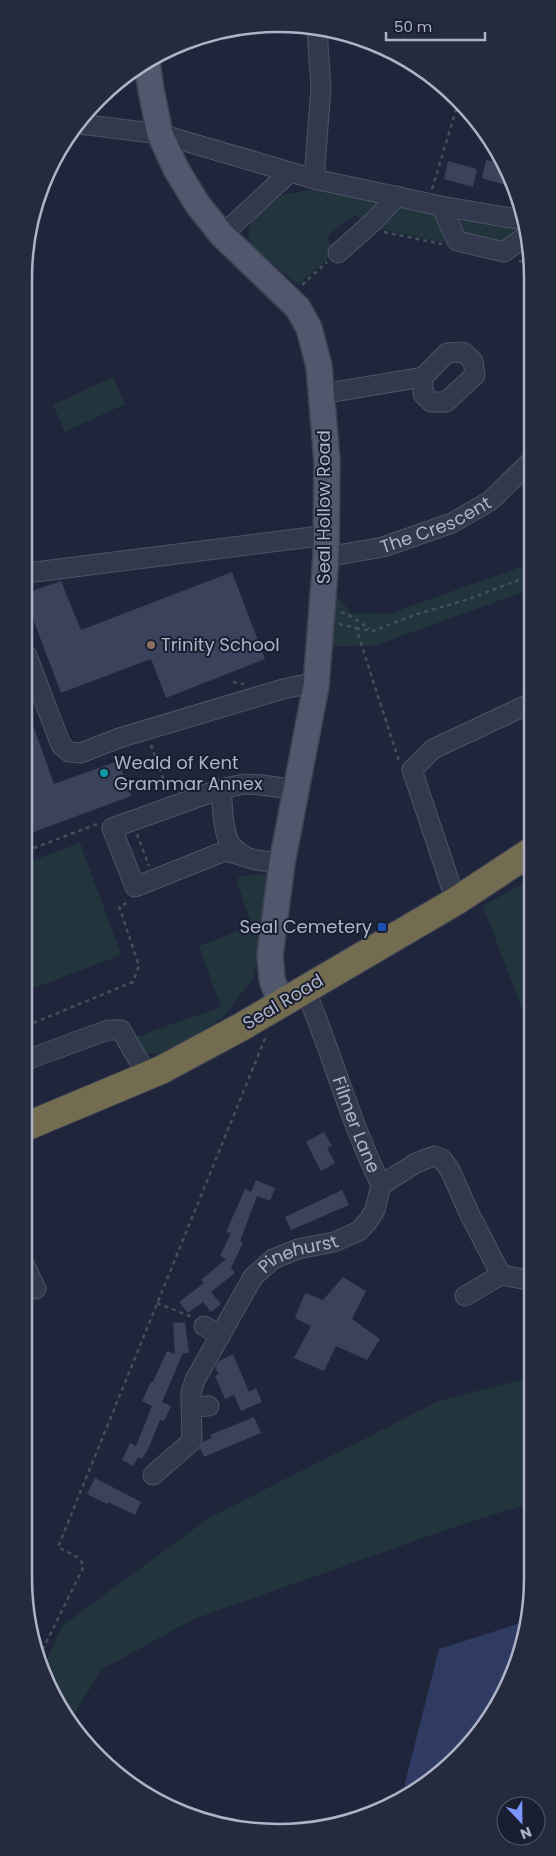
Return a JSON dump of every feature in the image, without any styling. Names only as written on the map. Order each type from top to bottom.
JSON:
[{"type":"highway","name":"Seal Road","points":[[32,1124],[147,1075],[241,1027],[456,901],[524,856]]},
{"type":"main road","name":"Seal Hollow Road","points":[[148,70],[160,134],[186,186],[198,205],[222,235],[298,308],[310,328],[317,354],[328,461],[327,546],[323,613],[316,686],[282,863],[270,955],[272,979],[270,1009]]},
{"type":"street","points":[[314,179],[321,88],[317,36]]},
{"type":"street","points":[[86,125],[160,134],[314,179],[434,205],[516,219]]},
{"type":"street","points":[[222,235],[290,172]]},
{"type":"street","points":[[338,253],[398,196]]},
{"type":"street","points":[[434,205],[457,241],[504,252],[520,240]]},
{"type":"street","points":[[322,394],[423,377]]},
{"type":"street","name":"The Crescent","points":[[32,573],[327,546],[383,547],[452,524],[490,501],[524,468]]},
{"type":"street","points":[[32,670],[61,744],[69,752],[81,752],[146,730],[283,689],[302,685],[316,686]]},
{"type":"street","points":[[456,901],[412,770],[432,750],[524,706]]},
{"type":"street","points":[[282,863],[256,860],[224,851],[135,887],[112,828],[221,789],[244,784],[297,790]]},
{"type":"street","points":[[221,789],[229,842],[245,856]]},
{"type":"street","name":"Filmer Lane","points":[[305,989],[320,1024],[365,1152],[381,1185],[425,1159],[434,1156],[442,1159],[450,1170],[469,1213],[501,1275]]},
{"type":"street","points":[[32,1058],[108,1030],[121,1030],[147,1075]]},
{"type":"street","name":"Pinehurst","points":[[153,1475],[192,1441],[200,1407],[192,1393],[195,1380],[253,1277],[273,1258],[298,1249],[334,1242],[359,1231],[368,1222],[375,1210],[381,1185]]},
{"type":"street","points":[[465,1296],[501,1275],[524,1279]]},
{"type":"street","points":[[32,1280],[36,1288]]},
{"type":"street","points":[[204,1326],[222,1335]]},
{"type":"path","points":[[434,205],[457,109]]},
{"type":"path","points":[[366,228],[452,246],[457,241]]},
{"type":"path","points":[[288,298],[338,253]]},
{"type":"path","points":[[323,613],[356,628],[373,631],[414,615],[469,599],[524,578]]},
{"type":"path","points":[[323,613],[352,617],[373,631]]},
{"type":"path","points":[[356,628],[400,764],[412,770]]},
{"type":"path","points":[[146,730],[170,796]]},
{"type":"path","points":[[132,821],[154,879]]},
{"type":"path","points":[[32,849],[101,822]]},
{"type":"path","points":[[97,824],[100,832]]},
{"type":"path","points":[[32,1024],[133,982],[139,966],[118,906],[127,903],[123,894]]},
{"type":"path","points":[[44,1650],[84,1566],[79,1558],[58,1547],[266,1035],[270,1009]]},
{"type":"path","points":[[156,1303],[204,1322],[204,1326]]},
{"type":"shaded area","points":[[322,187],[388,201],[365,222],[355,215],[329,234],[328,240],[332,247],[329,258],[298,285],[253,247],[248,236],[251,221],[283,195]]},
{"type":"shaded area","points":[[398,203],[431,210],[451,244],[371,227]]},
{"type":"shaded area","points":[[453,215],[519,229],[520,235],[510,244],[461,237]]},
{"type":"shaded area","points":[[113,377],[125,404],[65,432],[53,405]]},
{"type":"shaded area","points":[[524,566],[524,592],[374,646],[327,646],[336,595],[351,613],[389,614]]},
{"type":"shaded area","points":[[80,843],[121,955],[32,989],[32,861]]},
{"type":"shaded area","points":[[271,874],[264,926],[253,978],[223,1017],[186,1043],[162,1055],[144,1053],[133,1038],[221,1007],[199,946],[252,926],[237,881],[240,876]]},
{"type":"shaded area","points":[[524,883],[524,1014],[483,906]]},
{"type":"shaded area","points":[[524,1379],[524,1505],[457,1526],[194,1619],[102,1669],[74,1714],[58,1687],[47,1659],[62,1626],[209,1518],[439,1401]]},
{"type":"water","points":[[519,1623],[505,1672],[491,1701],[473,1727],[440,1763],[404,1789],[405,1783],[439,1649]]},
{"type":"building","points":[[486,160],[495,162],[505,185],[482,178]]},
{"type":"building","points":[[448,161],[477,169],[473,187],[444,179]]},
{"type":"building","name":"Trinity School","points":[[232,572],[265,659],[166,698],[151,659],[61,693],[32,616],[32,591],[61,581],[81,630]]},
{"type":"building","name":"Weald of Kent Grammar Annex","points":[[32,722],[54,784],[118,761],[131,796],[32,833]]},
{"type":"building","points":[[324,1132],[332,1146],[327,1148],[335,1163],[321,1171],[306,1142]]},
{"type":"building","points":[[256,1180],[275,1188],[270,1201],[257,1196],[240,1241],[243,1243],[231,1268],[235,1273],[211,1292],[221,1304],[211,1312],[203,1302],[188,1313],[179,1302],[204,1283],[201,1280],[226,1259],[220,1256],[231,1233],[226,1232],[245,1189],[251,1192]]},
{"type":"building","points":[[342,1190],[349,1205],[291,1230],[285,1217]]},
{"type":"building","points":[[343,1277],[366,1291],[352,1319],[380,1339],[367,1360],[336,1346],[324,1371],[294,1358],[311,1326],[295,1318],[305,1293],[323,1300]]},
{"type":"building","points":[[185,1322],[189,1353],[183,1353],[162,1402],[171,1406],[164,1421],[160,1420],[142,1459],[138,1457],[133,1466],[122,1460],[130,1443],[136,1446],[152,1406],[142,1401],[167,1351],[175,1354],[173,1323]]},
{"type":"building","points":[[233,1354],[249,1392],[256,1388],[262,1402],[241,1411],[234,1395],[225,1399],[215,1376],[219,1374],[215,1367],[219,1361]]},
{"type":"building","points":[[254,1417],[261,1433],[204,1457],[200,1448],[203,1442],[212,1438],[210,1435]]},
{"type":"building","points":[[95,1478],[141,1502],[135,1515],[87,1494]]},
{"type":"place","name":"Trinity School","points":[[151,645]]},
{"type":"place","name":"Weald of Kent Grammar Annex","points":[[104,773]]},
{"type":"place","name":"Seal Cemetery","points":[[382,927]]}]
